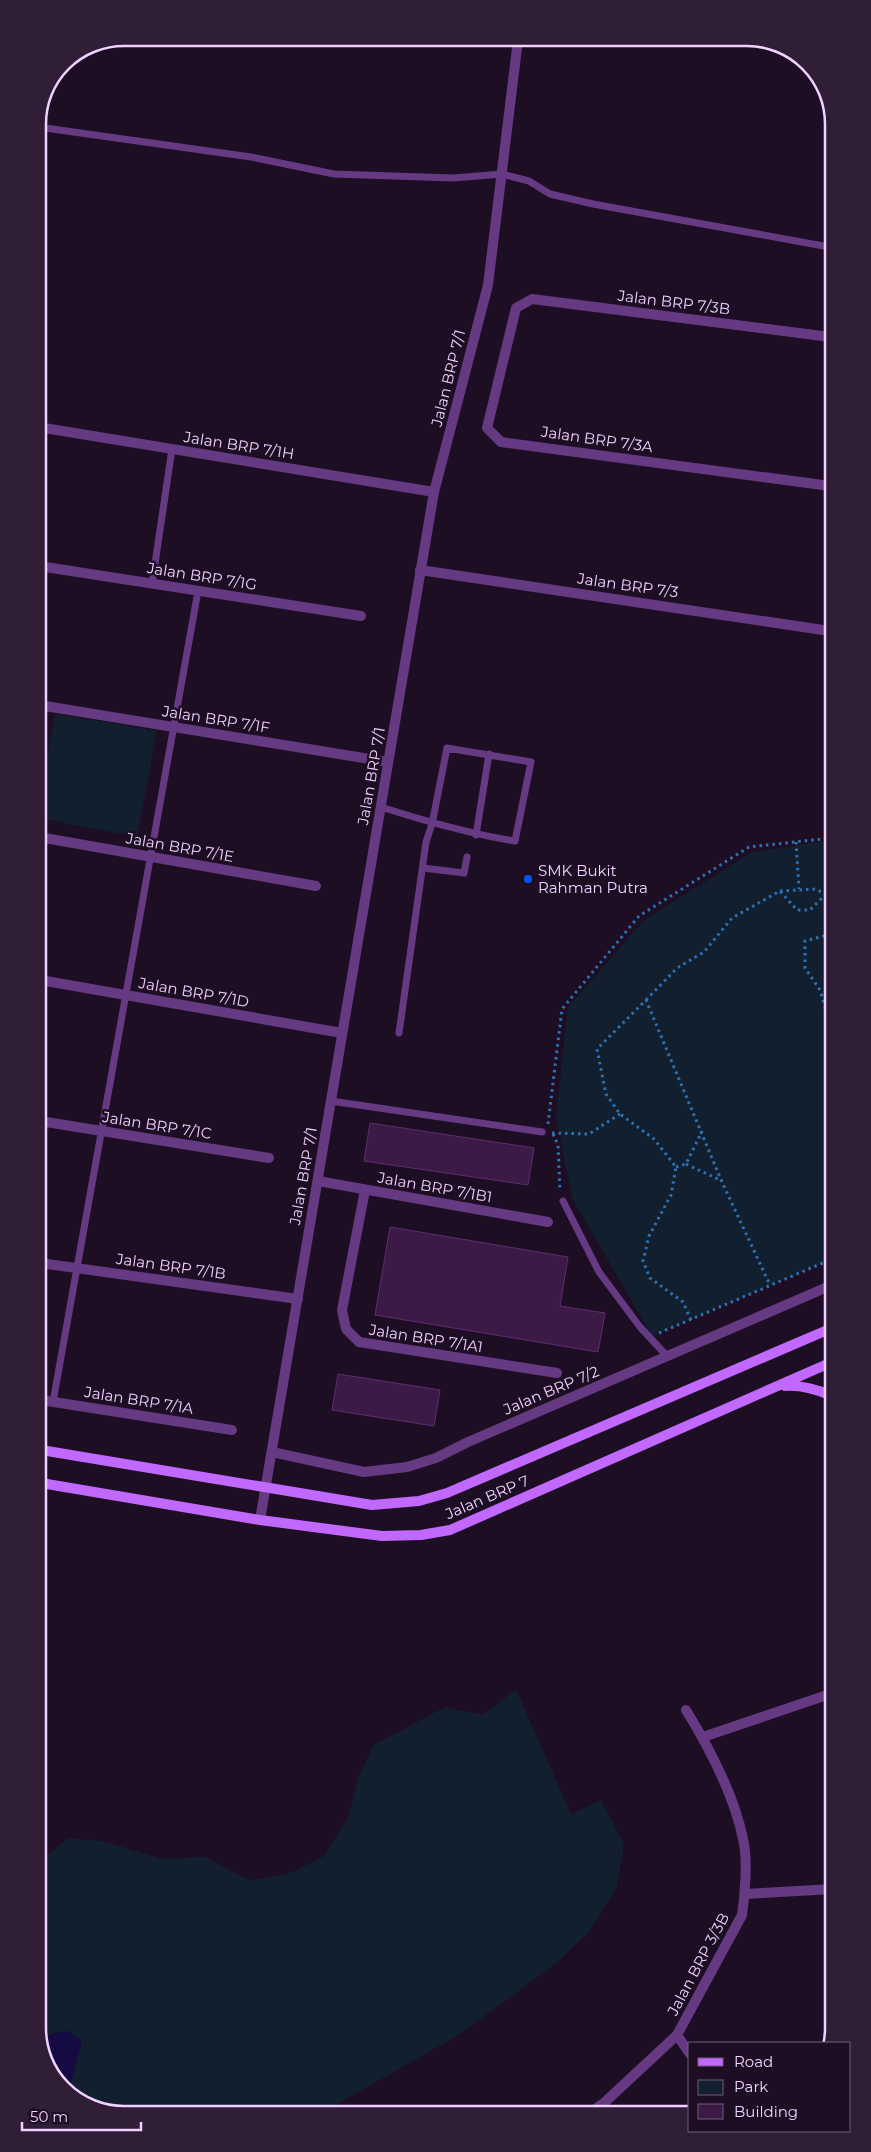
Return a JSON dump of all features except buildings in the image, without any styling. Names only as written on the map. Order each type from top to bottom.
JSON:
[{"type":"main road","name":"Jalan BRP 7","points":[[46,1451],[372,1505],[419,1501],[446,1494],[825,1331]]},
{"type":"main road","name":"Jalan BRP 7","points":[[46,1484],[260,1520],[382,1536],[421,1535],[450,1530],[825,1365]]},
{"type":"main road","points":[[777,1386],[795,1385],[825,1393]]},
{"type":"street","name":"Jalan BRP 7/1","points":[[260,1520],[434,492],[488,284],[517,46]]},
{"type":"street","name":"Jalan BRP 7/3B","points":[[516,308],[532,300],[825,336]]},
{"type":"street","name":"Jalan BRP 7/3A","points":[[516,308],[487,428],[501,442],[825,485]]},
{"type":"street","name":"Jalan BRP 7/1H","points":[[46,428],[434,492]]},
{"type":"street","name":"Jalan BRP 7/1G","points":[[46,567],[361,616]]},
{"type":"street","name":"Jalan BRP 7/3","points":[[420,570],[825,630]]},
{"type":"street","name":"Jalan BRP 7/1F","points":[[46,706],[388,762]]},
{"type":"street","name":"Jalan BRP 7/1E","points":[[46,838],[316,886]]},
{"type":"street","name":"Jalan BRP 7/1D","points":[[46,981],[342,1033]]},
{"type":"street","name":"Jalan BRP 7/1C","points":[[46,1122],[269,1158]]},
{"type":"street","name":"Jalan BRP 7/1B1","points":[[318,1181],[548,1222]]},
{"type":"street","name":"Jalan BRP 7/1A1","points":[[365,1190],[342,1310],[346,1329],[359,1342],[557,1374]]},
{"type":"street","name":"Jalan BRP 7/1B","points":[[46,1264],[298,1299]]},
{"type":"street","name":"Jalan BRP 7/2","points":[[272,1452],[364,1472],[407,1467],[436,1458],[468,1442],[825,1288]]},
{"type":"street","name":"Jalan BRP 7/1A","points":[[46,1401],[232,1430]]},
{"type":"street","points":[[703,1737],[825,1696]]},
{"type":"street","name":"Jalan BRP 3/3B","points":[[599,2106],[677,2035],[742,1916],[745,1894],[744,1840],[728,1791],[703,1737],[686,1710]]},
{"type":"street","points":[[745,1894],[825,1889]]},
{"type":"street","name":"Jalan BRP 3/3B","points":[[677,2035],[688,2051]]},
{"type":"lane","points":[[46,127],[251,157],[334,174],[453,178],[502,174],[529,181],[550,194],[593,204],[825,246]]},
{"type":"lane","points":[[152,584],[172,449]]},
{"type":"lane","points":[[53,1402],[198,591]]},
{"type":"lane","points":[[381,807],[432,824],[476,835],[515,841],[530,762],[447,748],[432,824],[426,842],[399,1034]]},
{"type":"lane","points":[[476,835],[490,754]]},
{"type":"lane","points":[[423,868],[464,873],[467,857]]},
{"type":"lane","points":[[331,1100],[542,1132]]},
{"type":"lane","points":[[563,1201],[599,1272],[668,1356]]},
{"type":"path","points":[[620,1114],[589,1134],[547,1132],[562,1009],[639,916],[748,847],[825,839]]},
{"type":"path","points":[[796,842],[799,889]]},
{"type":"path","points":[[691,1320],[683,1302],[650,1278],[644,1261],[649,1236],[671,1195],[676,1166],[654,1139],[620,1114],[606,1094],[597,1050],[677,968],[704,952],[732,918],[780,891],[815,889],[825,894]]},
{"type":"path","points":[[780,891],[797,910],[810,910],[825,895]]},
{"type":"path","points":[[825,936],[805,941],[805,968],[820,990],[825,1006]]},
{"type":"path","points":[[646,1000],[722,1182],[770,1286]]},
{"type":"path","points":[[686,1164],[702,1131]]},
{"type":"path","points":[[552,1133],[558,1145],[560,1191],[563,1201]]},
{"type":"path","points":[[676,1166],[686,1164],[722,1182]]},
{"type":"path","points":[[650,1336],[825,1262]]},
{"type":"green space","points":[[55,714],[157,731],[137,837],[46,819],[46,762]]},
{"type":"green space","points":[[825,841],[825,1262],[652,1336],[572,1198],[556,1116],[568,1007],[644,920],[752,852]]},
{"type":"green space","points":[[516,1689],[571,1814],[601,1800],[624,1844],[617,1887],[589,1932],[555,1964],[460,2034],[334,2106],[119,2106],[94,2100],[77,2090],[62,2075],[50,2053],[46,2028],[46,1857],[68,1838],[103,1841],[162,1859],[205,1857],[249,1880],[290,1873],[324,1856],[349,1815],[358,1778],[374,1745],[445,1707],[483,1715]]},
{"type":"shaded area","points":[[68,2031],[82,2041],[70,2084],[62,2075],[50,2053],[47,2035]]},
{"type":"place","name":"SMK Bukit Rahman Putra","points":[[528,879]]}]
